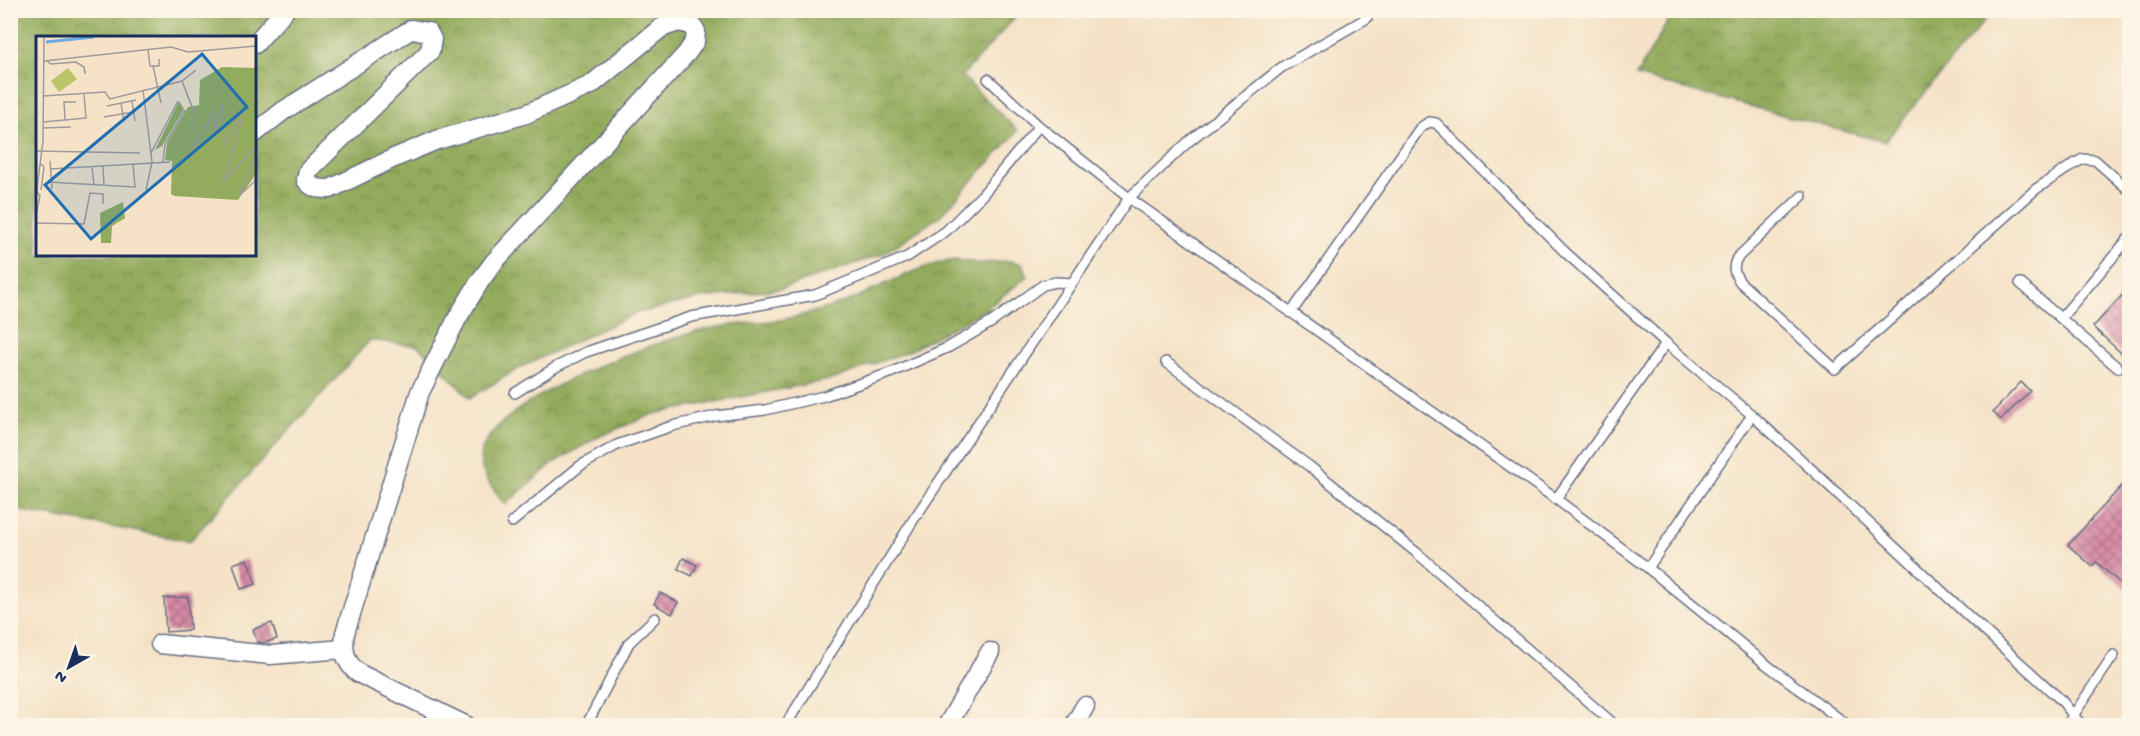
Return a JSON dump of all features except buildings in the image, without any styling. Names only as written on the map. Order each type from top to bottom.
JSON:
[{"type":"street","points":[[256,44],[285,10]]},
{"type":"street","points":[[256,132],[283,111],[399,37],[412,30],[428,32],[432,39],[430,51],[308,171],[306,180],[310,186],[330,189],[437,140],[526,114],[591,85],[661,28],[678,21],[692,25],[696,31],[695,41],[687,53],[494,262],[458,317],[420,392],[345,633],[343,649],[351,667],[358,673],[467,726]]},
{"type":"street","points":[[160,644],[272,655],[343,649]]},
{"type":"street","points":[[947,726],[990,652]]},
{"type":"street","points":[[1074,726],[1085,706]]},
{"type":"lane","points":[[785,726],[912,522],[1129,198],[1188,142],[1282,68],[1367,18]]},
{"type":"lane","points":[[988,79],[1039,126],[1129,198],[1556,499],[1648,568],[1767,665],[1849,726]]},
{"type":"lane","points":[[1291,314],[1420,129],[1429,122],[1436,123],[1565,252],[1666,343],[1752,415],[2062,701],[2082,726]]},
{"type":"lane","points":[[515,393],[556,367],[586,352],[691,317],[815,295],[907,257],[946,231],[983,194],[1039,126]]},
{"type":"lane","points":[[1802,196],[1737,258],[1734,265],[1735,273],[1740,282],[1835,369],[2036,189],[2074,164],[2083,159],[2095,160],[2130,191]]},
{"type":"lane","points":[[2061,318],[2130,237]]},
{"type":"lane","points":[[512,522],[580,466],[617,445],[672,426],[716,416],[765,410],[824,396],[890,373],[949,347],[993,321],[1043,285],[1056,282],[1072,283]]},
{"type":"lane","points":[[2020,283],[2118,368]]},
{"type":"lane","points":[[1556,499],[1666,343]]},
{"type":"lane","points":[[1166,362],[1262,430],[1345,495],[1417,554],[1616,726]]},
{"type":"lane","points":[[1648,568],[1752,415]]},
{"type":"lane","points":[[586,726],[629,643],[655,618]]},
{"type":"lane","points":[[2066,726],[2114,656]]},
{"type":"green space","points":[[10,11],[1021,11],[962,76],[1018,131],[940,216],[883,254],[781,289],[701,298],[634,314],[521,367],[470,398],[418,346],[370,340],[190,541],[11,509]]},
{"type":"green space","points":[[1674,11],[1992,11],[1885,142],[1636,76]]},
{"type":"green space","points":[[956,260],[979,263],[1010,261],[1022,264],[1028,276],[983,311],[911,350],[834,379],[653,414],[598,437],[552,464],[505,505],[484,473],[480,460],[481,453],[493,432],[516,411],[582,374],[687,334],[723,326],[791,318],[830,307],[913,272]]}]
